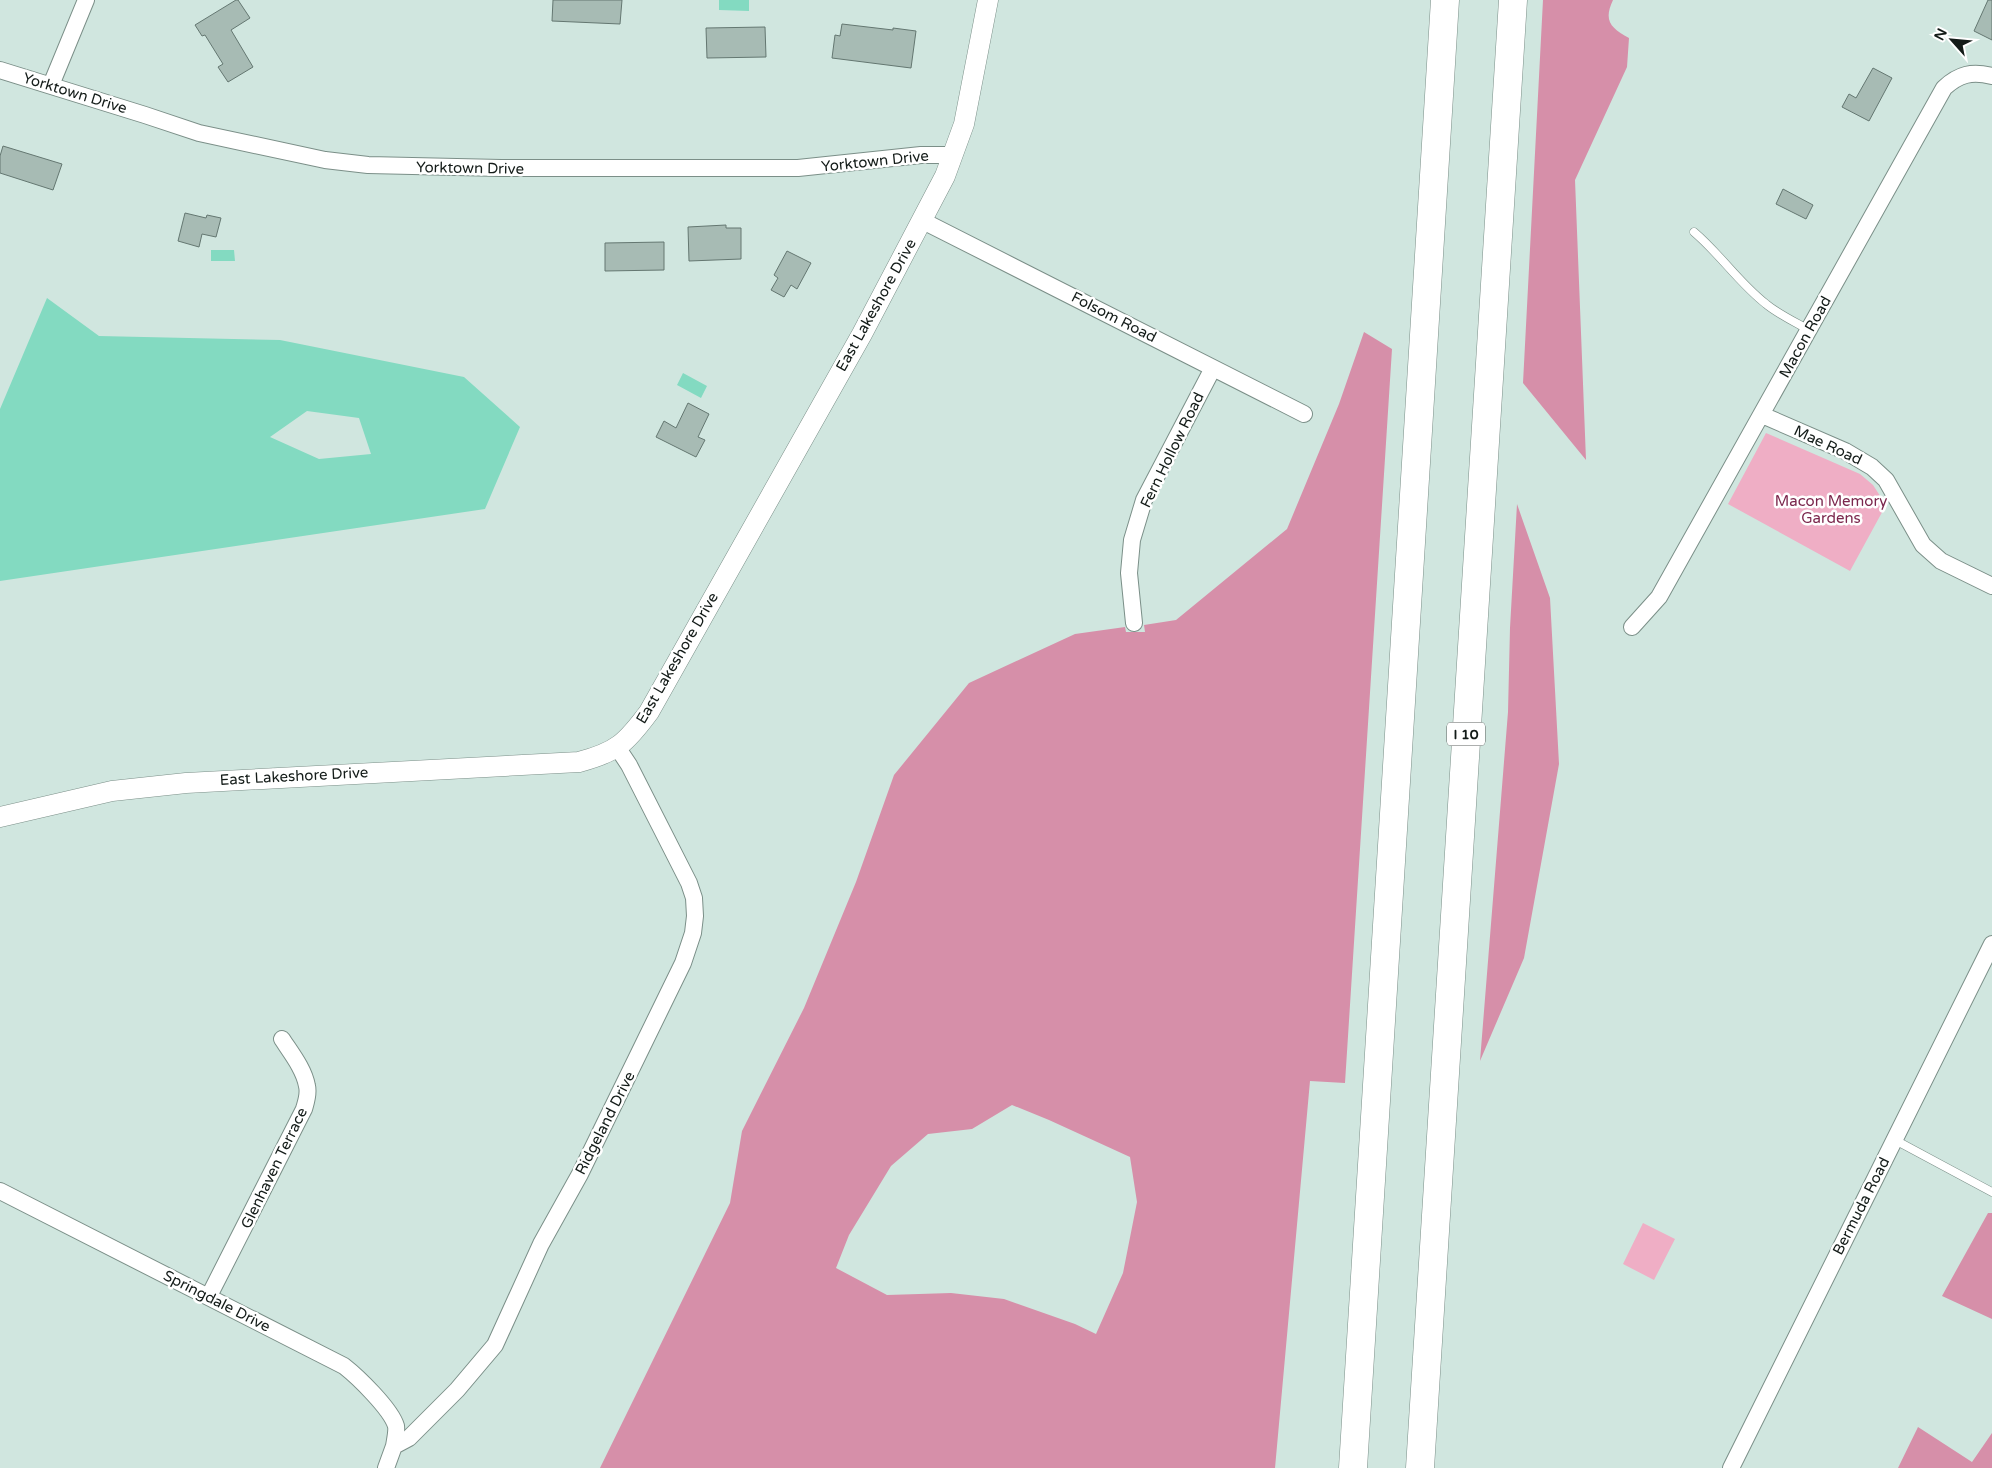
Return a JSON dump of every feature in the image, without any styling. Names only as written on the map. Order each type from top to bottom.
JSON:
[{"type":"highway","points":[[1353,1468],[1446,0]]},
{"type":"highway","name":"I 10","points":[[1420,1468],[1513,0]]},
{"type":"street","points":[[51,85],[86,0]]},
{"type":"street","name":"East Lakeshore Drive","points":[[0,817],[112,792],[186,782],[579,762],[602,756],[617,748],[631,736],[649,712],[862,334],[923,221],[945,176],[964,124],[988,0]]},
{"type":"street","name":"Yorktown Drive","points":[[0,70],[199,133],[325,160],[368,165],[501,168],[798,168],[921,156],[953,155]]},
{"type":"street","name":"Macon Road","points":[[1632,627],[1659,597],[1944,88],[1962,75],[1978,73],[1992,76]]},
{"type":"street","name":"Folsom Road","points":[[923,221],[1304,414]]},
{"type":"street","name":"Fern Hollow Road","points":[[1134,623],[1130,565],[1132,540],[1144,500],[1213,368]]},
{"type":"street","name":"Mae Road","points":[[1762,415],[1845,451],[1872,467],[1886,480],[1923,545],[1941,561],[1992,586]]},
{"type":"street","name":"Ridgeland Drive","points":[[394,1446],[409,1438],[457,1390],[495,1345],[541,1244],[580,1174],[683,964],[693,934],[694,898],[689,883],[629,765],[617,748]]},
{"type":"street","name":"Bermuda Road","points":[[1730,1468],[1992,944]]},
{"type":"street","name":"Glenhaven Terrace","points":[[209,1296],[248,1222],[306,1103],[307,1085],[293,1056],[282,1039]]},
{"type":"street","name":"Springdale Drive","points":[[0,1191],[324,1354],[344,1366],[361,1379],[391,1417],[396,1427],[394,1446]]},
{"type":"street","points":[[386,1468],[394,1446]]},
{"type":"lane","points":[[1694,232],[1766,304],[1809,330]]},
{"type":"lane","points":[[1895,1140],[1992,1192]]},
{"type":"green space","name":"Macon Memory Gardens","points":[[1766,433],[1860,474],[1873,485],[1886,505],[1850,571],[1728,504]]},
{"type":"green space","points":[[1643,1223],[1675,1239],[1654,1280],[1623,1264]]},
{"type":"shaded area","points":[[719,0],[749,0],[749,11],[719,10]]},
{"type":"shaded area","points":[[1543,0],[1613,0],[1609,13],[1610,23],[1629,38],[1627,67],[1575,180],[1586,460],[1523,383]]},
{"type":"shaded area","points":[[211,250],[234,250],[235,261],[211,261]]},
{"type":"shaded area","points":[[47,298],[99,336],[280,340],[464,377],[520,427],[485,509],[0,581],[0,409]],"holes":[[[307,411],[359,418],[371,454],[319,459],[270,437]]]},
{"type":"shaded area","points":[[1364,332],[1392,349],[1345,1083],[1310,1081],[1275,1468],[600,1468],[730,1203],[742,1131],[804,1008],[856,882],[894,775],[969,683],[1075,634],[1125,627],[1126,632],[1145,632],[1144,625],[1176,620],[1287,529],[1339,404]],"holes":[[[1012,1105],[1130,1157],[1137,1202],[1123,1273],[1096,1334],[1075,1324],[1004,1299],[951,1293],[887,1295],[836,1268],[849,1235],[891,1166],[928,1134],[972,1129]]]},
{"type":"shaded area","points":[[683,373],[707,386],[701,398],[677,385]]},
{"type":"shaded area","points":[[1517,504],[1550,598],[1559,764],[1524,958],[1480,1061],[1508,712],[1510,628]]},
{"type":"shaded area","points":[[1988,1213],[1992,1213],[1992,1319],[1942,1296]]},
{"type":"shaded area","points":[[1918,1427],[1972,1462],[1992,1433],[1992,1468],[1898,1468]]},
{"type":"building","points":[[238,0],[250,18],[231,30],[253,67],[228,82],[218,67],[223,64],[205,35],[202,36],[195,25]]},
{"type":"building","points":[[553,0],[622,0],[620,24],[552,21]]},
{"type":"building","points":[[1988,0],[1992,0],[1992,40],[1974,31]]},
{"type":"building","points":[[842,24],[916,31],[911,68],[832,58],[835,35],[840,36]]},
{"type":"building","points":[[765,27],[766,57],[707,58],[706,28]]},
{"type":"building","points":[[1873,68],[1892,78],[1869,121],[1842,107],[1849,94],[1856,98]]},
{"type":"building","points":[[3,146],[62,164],[53,190],[0,173],[0,156]]},
{"type":"building","points":[[1783,189],[1813,205],[1806,219],[1776,204]]},
{"type":"building","points":[[185,213],[206,218],[207,215],[221,218],[216,237],[202,234],[199,247],[178,241]]},
{"type":"building","points":[[726,225],[726,228],[741,228],[741,259],[689,261],[688,227]]},
{"type":"building","points":[[664,242],[664,270],[605,271],[605,243]]},
{"type":"building","points":[[787,251],[811,263],[797,289],[791,285],[784,297],[771,290],[778,278],[774,275]]},
{"type":"building","points":[[688,403],[709,414],[698,437],[705,440],[696,457],[656,437],[664,421],[676,428]]}]
